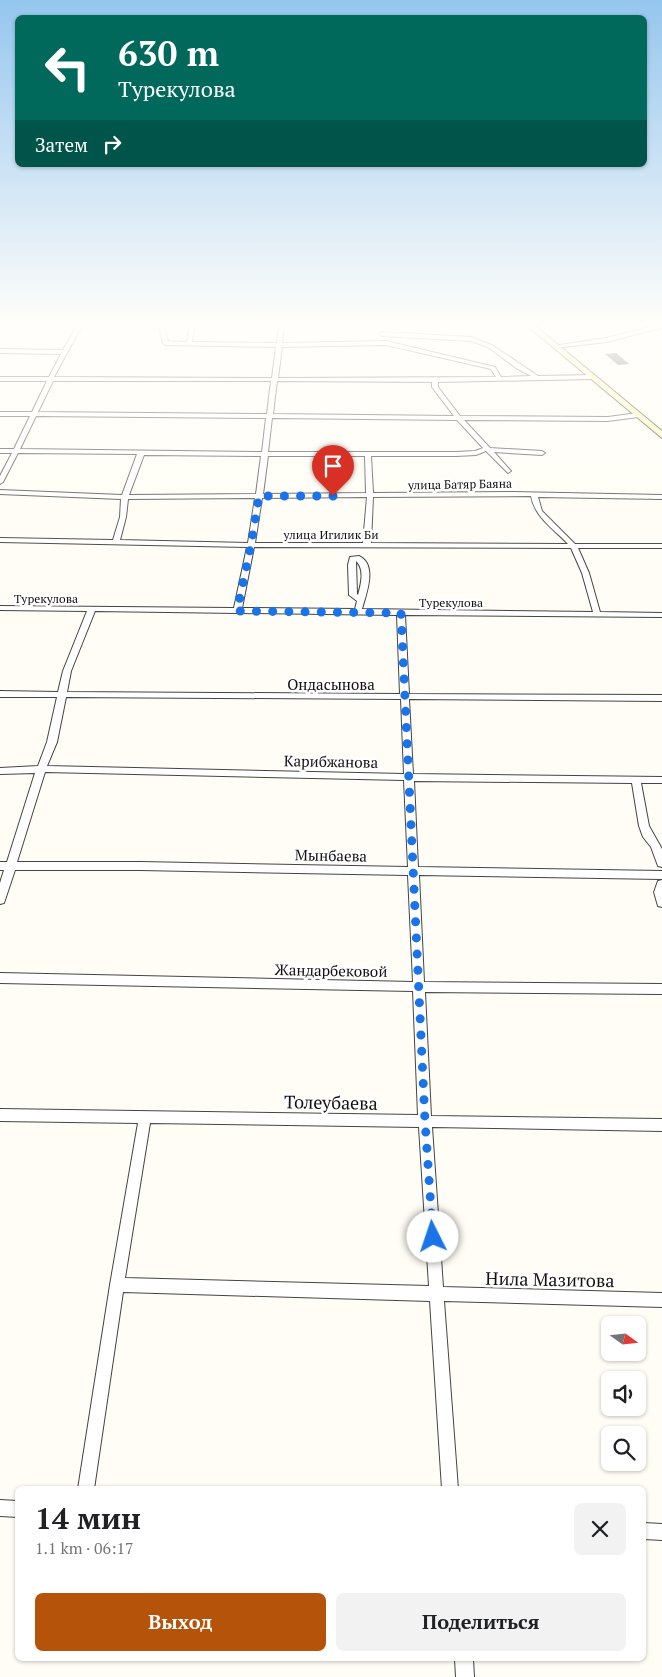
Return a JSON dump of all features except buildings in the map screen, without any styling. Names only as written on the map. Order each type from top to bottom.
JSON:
[{"type":"main road","points":[[622,402],[662,435]]},
{"type":"street","points":[[0,482],[41,402]]},
{"type":"street","points":[[237,611],[259,496],[271,402]]},
{"type":"street","points":[[447,402],[508,471]]},
{"type":"street","points":[[0,414],[608,419],[638,416]]},
{"type":"street","points":[[0,451],[368,454],[476,453],[486,448],[502,452],[542,453]]},
{"type":"street","points":[[116,541],[123,517],[125,497],[141,453]]},
{"type":"street","points":[[367,544],[370,496],[368,454]]},
{"type":"street","name":"улица Батяр Баяна","points":[[0,492],[125,497],[534,495],[662,497]]},
{"type":"street","points":[[534,495],[535,503],[547,521],[574,547],[590,586],[597,614]]},
{"type":"street","name":"улица Игилик Би","points":[[0,540],[251,545],[662,546]]},
{"type":"street","points":[[358,612],[363,595],[365,574],[364,563],[359,558],[353,559],[352,565],[353,595],[360,600]]},
{"type":"street","name":"Турекулова","points":[[0,608],[662,615]]},
{"type":"street","points":[[0,900],[41,769],[52,742],[67,671],[92,609]]},
{"type":"street","points":[[401,613],[425,1121],[450,1486]]},
{"type":"street","name":"Ондасынова","points":[[0,694],[404,698],[662,698]]},
{"type":"street","name":"Карибжанова","points":[[0,771],[41,769],[662,780]]},
{"type":"street","points":[[636,781],[644,826],[647,834],[656,846],[662,863]]},
{"type":"street","name":"Мынбаева","points":[[0,866],[140,866],[662,875]]},
{"type":"street","points":[[662,884],[659,892],[662,904]]},
{"type":"street","name":"Жандарбековой","points":[[0,978],[662,989]]},
{"type":"street","name":"Толеубаева","points":[[0,1115],[662,1125]]},
{"type":"street","points":[[86,1486],[145,1118]]},
{"type":"street","name":"Нила Мазитова","points":[[117,1285],[662,1300]]},
{"type":"street","points":[[0,1508],[15,1509]]},
{"type":"street","points":[[646,1531],[662,1532]]},
{"type":"street","points":[[464,1661],[465,1677]]},
{"type":"route","points":[[333,496],[259,496],[237,611],[401,613],[418,986],[433,1237]]}]
